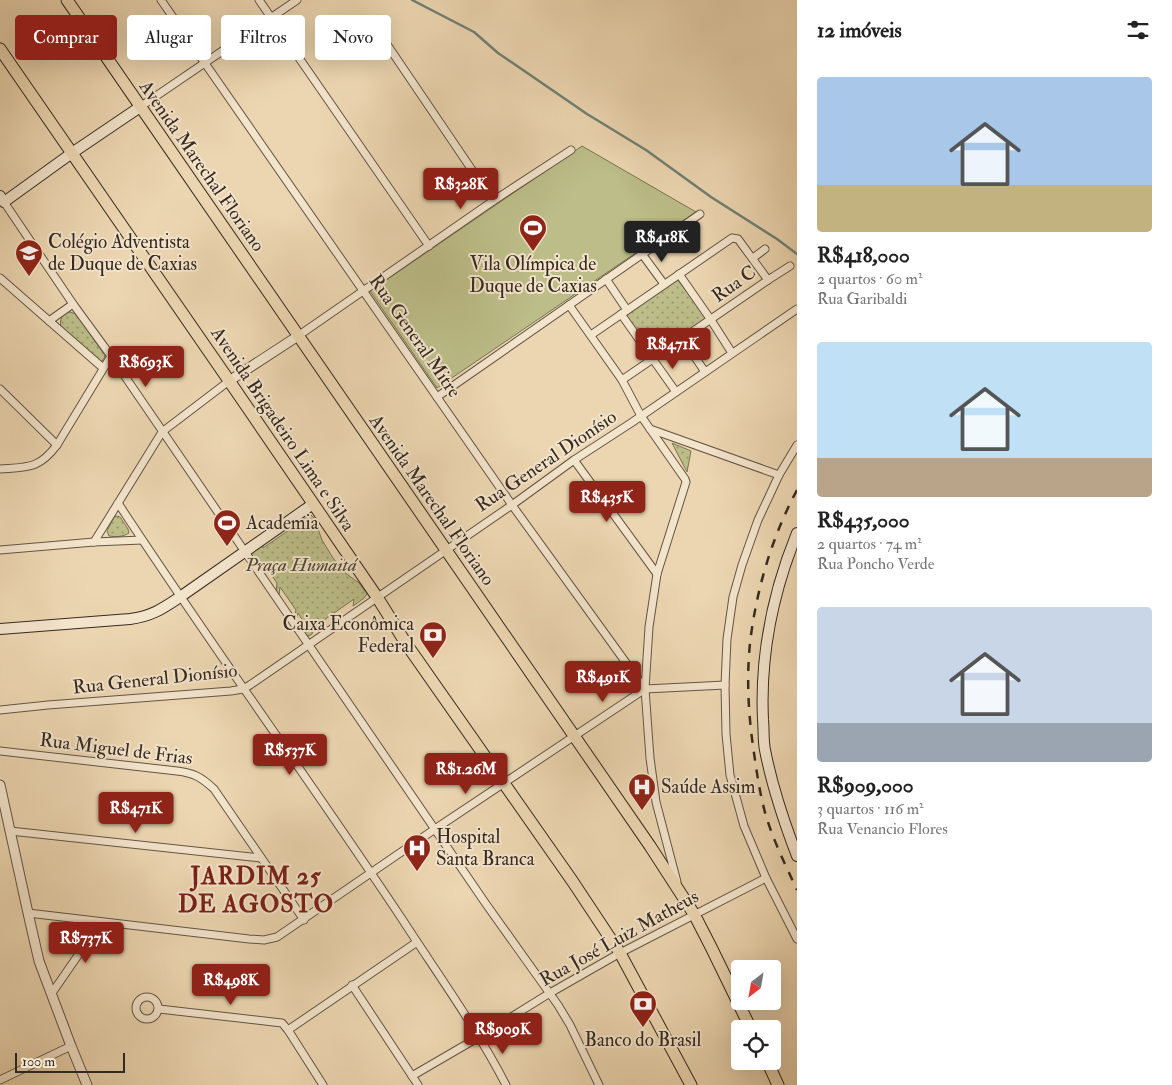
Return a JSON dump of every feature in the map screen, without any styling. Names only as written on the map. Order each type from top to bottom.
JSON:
[{"type":"main road","name":"Avenida Marechal Floriano","points":[[67,0],[650,846],[694,914],[747,1020]]},
{"type":"main road","name":"Avenida Brigadeiro Lima e Silva","points":[[0,49],[620,953],[691,1085]]},
{"type":"main road","points":[[2,199],[140,107]]},
{"type":"main road","points":[[0,629],[141,617],[156,612],[313,504]]},
{"type":"main road","points":[[797,533],[787,557],[771,618],[762,702],[767,757],[778,799],[797,856]]},
{"type":"main road","points":[[771,1070],[778,1085]]},
{"type":"street","name":"Rua General Mitre","points":[[161,0],[512,505],[645,689]]},
{"type":"street","points":[[259,0],[270,15]]},
{"type":"street","points":[[274,15],[297,0]]},
{"type":"street","points":[[391,50],[492,201]]},
{"type":"street","points":[[140,107],[221,52]]},
{"type":"street","points":[[301,60],[429,246]]},
{"type":"street","points":[[94,542],[162,432],[229,381],[364,292],[492,201],[571,150]]},
{"type":"street","points":[[2,199],[550,993],[570,1025],[599,1085]]},
{"type":"street","points":[[437,397],[700,214]]},
{"type":"street","points":[[591,335],[732,238],[738,239],[768,280]]},
{"type":"street","points":[[753,258],[765,249]]},
{"type":"street","points":[[642,254],[664,284]]},
{"type":"street","name":"Rua C","points":[[622,380],[790,266]]},
{"type":"street","points":[[679,274],[732,353]]},
{"type":"street","points":[[0,278],[103,368]]},
{"type":"street","points":[[606,280],[653,360],[676,392]]},
{"type":"street","points":[[49,321],[73,304]]},
{"type":"street","points":[[569,305],[622,380],[641,416],[684,476],[686,482],[657,574],[649,627],[645,689],[650,758],[656,802],[679,890]]},
{"type":"street","name":"Rua General Dionísio","points":[[0,710],[243,689],[512,505],[574,460],[797,309]]},
{"type":"street","points":[[683,339],[705,372]]},
{"type":"street","points":[[0,469],[31,466],[41,462],[49,455],[111,356]]},
{"type":"street","points":[[0,389],[57,445]]},
{"type":"street","points":[[650,429],[779,474]]},
{"type":"street","points":[[797,445],[779,474],[758,520],[742,565],[733,596],[727,639],[725,685],[726,734],[730,775],[744,826],[766,878],[797,940]]},
{"type":"street","points":[[574,460],[657,574]]},
{"type":"street","points":[[118,503],[243,689],[372,873],[480,1037],[506,1085]]},
{"type":"street","points":[[0,550],[142,540]]},
{"type":"street","points":[[28,913],[264,940],[277,938],[435,829],[645,689],[725,685]]},
{"type":"street","name":"Rua Miguel de Frias","points":[[0,751],[183,772],[198,776],[214,789],[304,920]]},
{"type":"street","points":[[0,785],[39,962],[87,1085]]},
{"type":"street","points":[[10,831],[260,858]]},
{"type":"street","name":"Rua José Luiz Matheus","points":[[412,1076],[620,953],[766,878]]},
{"type":"street","points":[[52,993],[102,922]]},
{"type":"street","points":[[288,1030],[417,942]]},
{"type":"street","points":[[352,985],[418,1085]]},
{"type":"street","points":[[159,1009],[282,1023],[323,1085]]},
{"type":"street","points":[[0,1080],[71,1046]]},
{"type":"green space","name":"Vila Olímpica de Duque de Caxias","points":[[582,146],[696,212],[437,388],[370,291]]},
{"type":"green space","points":[[677,279],[707,318],[650,353],[626,316]]},
{"type":"green space","points":[[70,312],[76,314],[104,354],[105,357],[102,361],[100,362],[61,328],[60,322],[62,317]]},
{"type":"green space","points":[[672,443],[691,451],[687,472]]},
{"type":"green space","name":"Praça Humaitá","points":[[308,512],[314,518],[322,540],[333,558],[344,572],[359,583],[367,594],[353,606],[354,599],[314,627],[312,634],[309,636],[304,633],[305,624],[298,613],[296,620],[294,619],[296,610],[280,587],[279,596],[276,592],[277,583],[263,563],[261,571],[250,552],[263,542],[263,548],[292,528],[293,521]]},
{"type":"green space","points":[[114,517],[120,517],[129,533],[109,536],[107,531]]},
{"type":"waterway","points":[[412,0],[474,32],[498,53],[587,114],[646,150],[711,197],[797,254]]},
{"type":"railway","points":[[797,490],[781,524],[762,579],[749,649],[748,679],[752,738],[762,800],[780,854],[797,890]]},
{"type":"place","name":"Vila Olímpica de Duque de Caxias","points":[[533,252]]},
{"type":"place","name":"Colégio Adventista de Duque de Caxias","points":[[29,277]]},
{"type":"place","name":"Academia","points":[[227,547]]},
{"type":"place","name":"Caixa Econômica Federal","points":[[433,659]]},
{"type":"place","name":"Saúde Assim","points":[[642,811]]},
{"type":"place","name":"Hospital Santa Branca","points":[[417,872]]},
{"type":"place","name":"Banco do Brasil","points":[[643,1028]]},
{"type":"district","name":"JARDIM 25 DE AGOSTO","points":[[256,890]]}]
